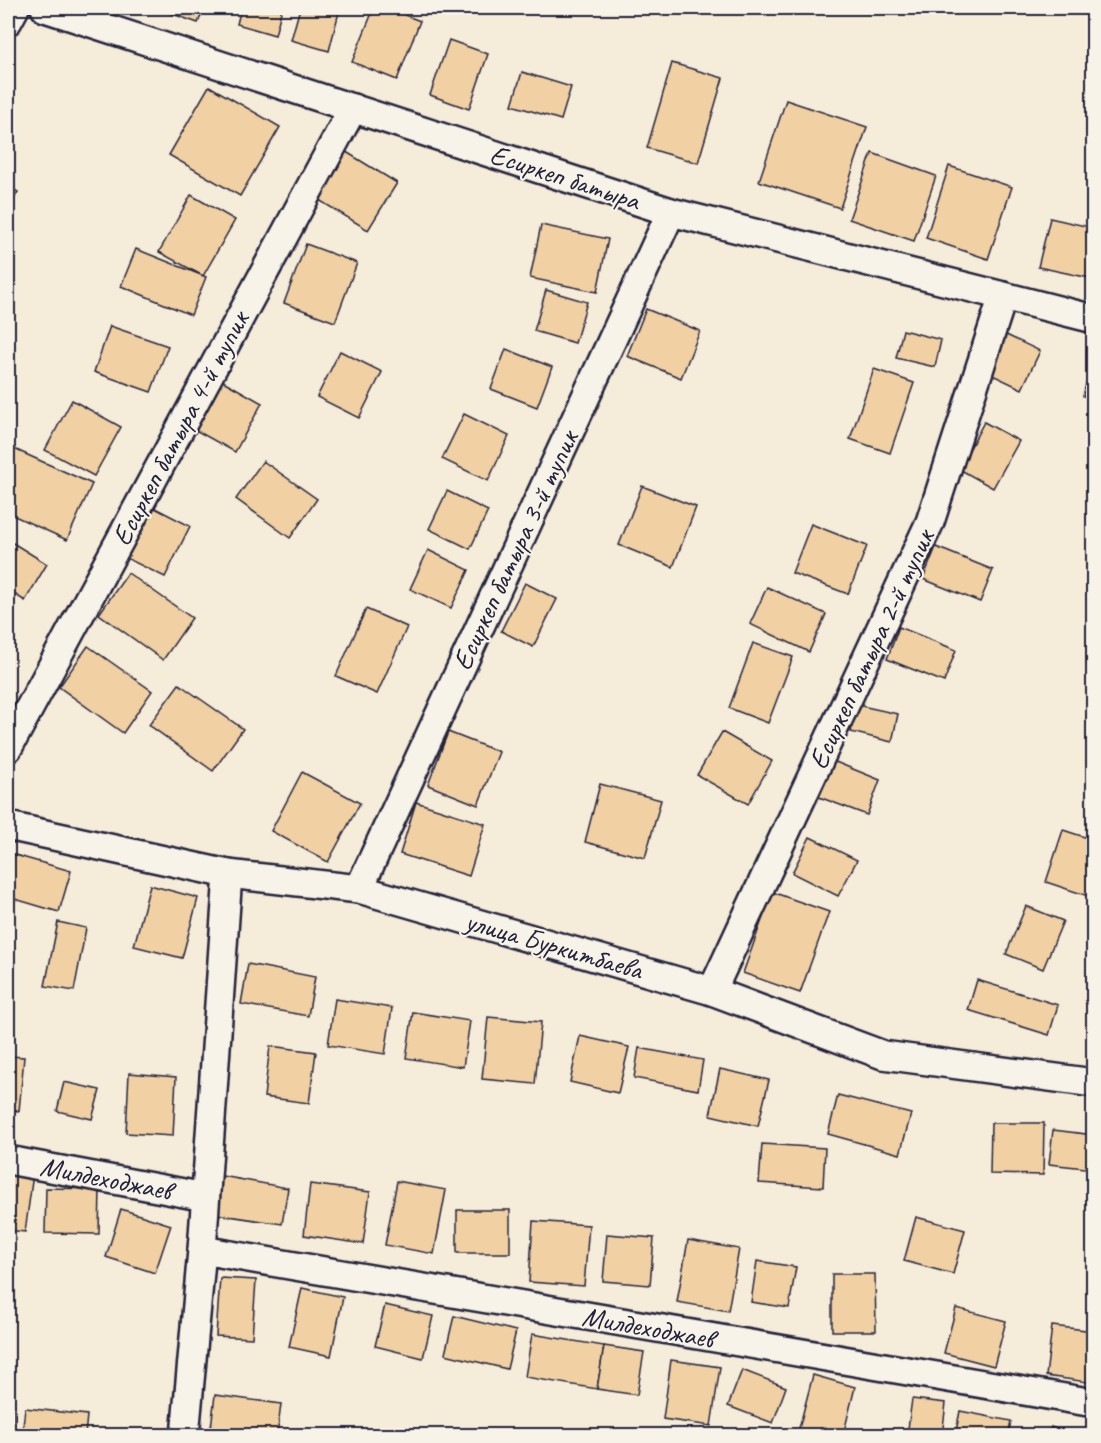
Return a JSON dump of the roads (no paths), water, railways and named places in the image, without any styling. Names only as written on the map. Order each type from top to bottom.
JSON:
[{"type":"street","points":[[8,21],[15,8]]},
{"type":"street","name":"Есиркеп батыра","points":[[45,8],[671,212],[1094,319]]},
{"type":"street","name":"Есиркеп батыра 4-й тупик","points":[[8,748],[353,108]]},
{"type":"street","name":"Есиркеп батыра 3-й тупик","points":[[359,889],[671,212]]},
{"type":"street","name":"Есиркеп батыра 2-й тупик","points":[[712,991],[930,522],[1003,296]]},
{"type":"street","name":"улица Буркитбаева","points":[[8,826],[228,874],[359,889],[712,991],[883,1055],[1092,1078]]},
{"type":"street","points":[[184,1436],[202,1250],[228,874]]},
{"type":"street","name":"Милдеходжаев","points":[[8,1160],[206,1197]]},
{"type":"street","name":"Милдеходжаев","points":[[202,1250],[1094,1403]]}]
